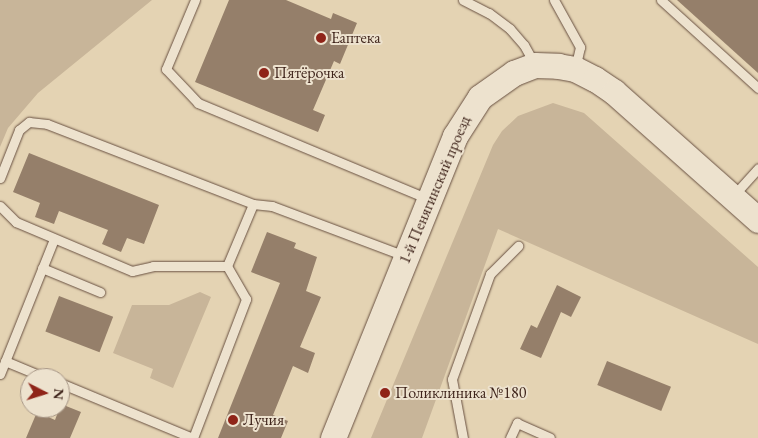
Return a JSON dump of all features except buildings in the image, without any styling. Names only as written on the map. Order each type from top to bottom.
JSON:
[{"type":"street","name":"1-й Пенягинский проезд","points":[[333,438],[429,199],[468,111],[497,82],[535,65],[575,68],[614,92],[758,220]]},
{"type":"lane","points":[[195,0],[166,69],[198,103],[429,199]]},
{"type":"lane","points":[[463,0],[510,29],[524,45],[535,65]]},
{"type":"lane","points":[[554,0],[580,47],[575,68]]},
{"type":"lane","points":[[661,0],[758,88]]},
{"type":"lane","points":[[0,178],[19,130],[29,122],[47,124],[253,204],[272,206],[407,256]]},
{"type":"lane","points":[[732,197],[758,168]]},
{"type":"lane","points":[[227,266],[253,204]]},
{"type":"lane","points":[[0,206],[16,222],[132,271],[153,266],[227,266]]},
{"type":"lane","points":[[0,374],[54,239]]},
{"type":"lane","points":[[463,438],[452,379],[490,274],[518,246]]},
{"type":"lane","points":[[70,388],[194,438],[246,299],[227,266]]},
{"type":"lane","points":[[42,268],[100,292]]},
{"type":"lane","points":[[5,361],[22,368]]},
{"type":"lane","points":[[510,438],[517,423],[550,438]]},
{"type":"shaded area","points":[[0,0],[152,0],[38,93],[8,128],[0,147]]},
{"type":"shaded area","points":[[553,103],[584,113],[758,267],[758,344],[498,229],[422,438],[371,438],[493,145],[502,131],[518,116]]},
{"type":"shaded area","points":[[200,292],[211,297],[173,388],[150,378],[153,369],[113,353],[132,305],[169,305]]},
{"type":"place","name":"Еаптека","points":[[321,38]]},
{"type":"place","name":"Пятёрочка","points":[[264,73]]},
{"type":"place","name":"Поликлиника №180","points":[[385,393]]},
{"type":"place","name":"Лучия","points":[[233,420]]}]
